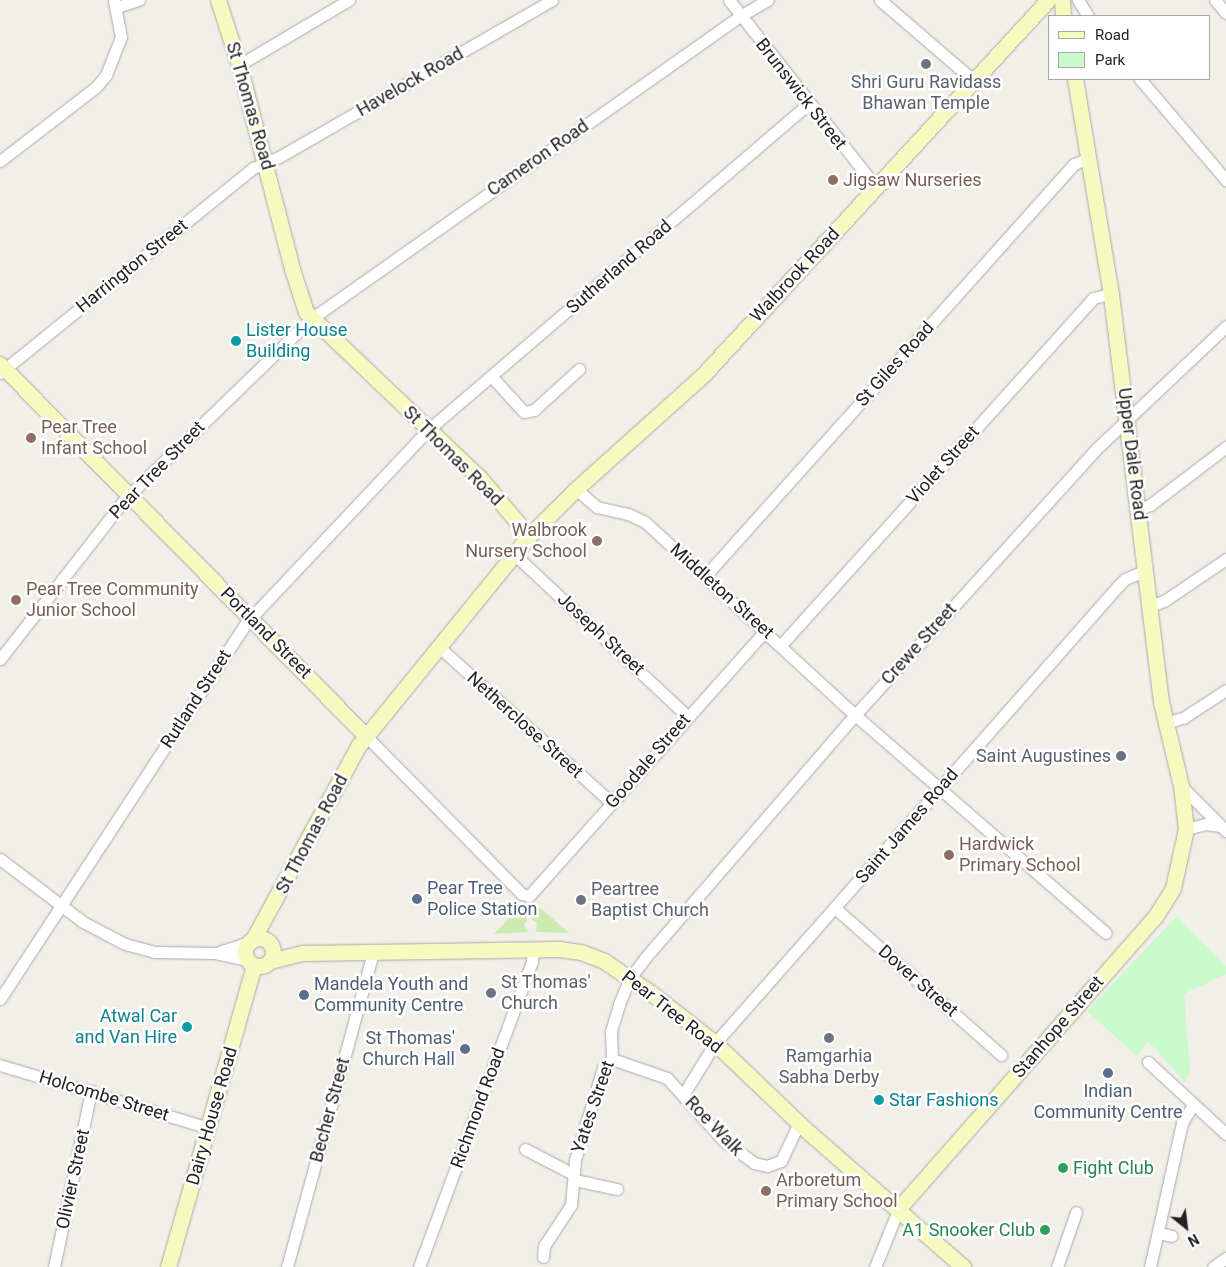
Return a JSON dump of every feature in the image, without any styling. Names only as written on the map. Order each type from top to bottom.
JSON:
[{"type":"street","points":[[0,161],[102,81],[120,42],[116,4],[139,0]]},
{"type":"street","name":"St Thomas Road","points":[[218,0],[239,65],[266,161],[296,285],[311,319],[480,478],[529,536],[366,736],[274,905],[251,941]]},
{"type":"street","points":[[239,65],[349,0]]},
{"type":"street","name":"Havelock Road","points":[[266,161],[552,0]]},
{"type":"street","name":"Brunswick Street","points":[[729,0],[808,104],[876,187]]},
{"type":"street","name":"Cameron Road","points":[[311,319],[740,16],[768,0]]},
{"type":"street","points":[[880,0],[973,80]]},
{"type":"street","name":"Walbrook Road","points":[[529,536],[576,489],[704,374],[1048,0]]},
{"type":"street","points":[[1063,15],[1062,0],[1069,0]]},
{"type":"street","points":[[1078,0],[1087,15]]},
{"type":"street","points":[[1215,0],[1226,13]]},
{"type":"street","points":[[1034,14],[1048,16]]},
{"type":"street","name":"Upper Dale Road","points":[[1075,80],[1111,294],[1139,509],[1148,607],[1165,723],[1180,786],[1186,829]]},
{"type":"street","points":[[1141,80],[1226,180]]},
{"type":"street","name":"Sutherland Road","points":[[429,429],[492,377],[808,104]]},
{"type":"street","name":"St Giles Road","points":[[706,575],[1074,164],[1089,158]]},
{"type":"street","name":"Harrington Street","points":[[2,369],[253,168],[266,161]]},
{"type":"street","name":"Violet Street","points":[[781,645],[1093,298],[1111,294]]},
{"type":"street","name":"Pear Tree Street","points":[[0,659],[130,494],[311,319]]},
{"type":"street","name":"Crewe Street","points":[[630,978],[855,715],[1127,416],[1226,326]]},
{"type":"street","name":"Portland Street","points":[[2,369],[130,494],[522,894],[534,894]]},
{"type":"street","points":[[492,377],[524,412],[534,410],[579,369]]},
{"type":"street","name":"Rutland Street","points":[[0,999],[251,618],[429,429]]},
{"type":"street","points":[[1139,509],[1150,505],[1226,447]]},
{"type":"street","name":"Middleton Street","points":[[576,489],[597,507],[628,514],[645,522],[706,575],[855,715],[1106,933]]},
{"type":"street","name":"Joseph Street","points":[[514,554],[687,716]]},
{"type":"street","points":[[1148,607],[1164,601],[1226,559]]},
{"type":"street","name":"Saint James Road","points":[[683,1095],[715,1043],[1121,582],[1144,571]]},
{"type":"street","name":"Goodale Street","points":[[534,894],[687,716],[765,631]]},
{"type":"street","name":"Netherclose Street","points":[[438,646],[612,803]]},
{"type":"street","points":[[1165,723],[1183,718],[1226,690]]},
{"type":"street","points":[[1180,786],[1223,828]]},
{"type":"street","points":[[1186,829],[1206,824],[1223,828]]},
{"type":"street","name":"Stanhope Street","points":[[899,1208],[1155,917],[1172,888],[1186,829]]},
{"type":"street","points":[[0,859],[100,933],[125,944],[154,952],[215,953],[260,966],[270,961],[273,952],[269,943],[260,939],[215,953]]},
{"type":"street","name":"St Thomas Road","points":[[269,943],[274,905]]},
{"type":"street","name":"Dover Street","points":[[835,908],[1001,1055]]},
{"type":"street","points":[[251,941],[245,951],[251,963]]},
{"type":"street","name":"Pear Tree Road","points":[[269,943],[303,953]]},
{"type":"street","name":"Pear Tree Road","points":[[270,961],[303,953],[533,949],[580,952],[630,978],[715,1043],[798,1123],[899,1208],[963,1267]]},
{"type":"street","name":"Richmond Road","points":[[419,1267],[532,962],[533,949]]},
{"type":"street","name":"Becher Street","points":[[288,1267],[373,952]]},
{"type":"street","name":"Dairy House Road","points":[[168,1267],[209,1128],[251,963]]},
{"type":"street","name":"Yates Street","points":[[543,1257],[544,1246],[571,1205],[574,1177],[603,1068],[612,1059],[611,1031],[630,978]]},
{"type":"street","name":"Roe Walk","points":[[612,1059],[657,1073],[673,1083],[724,1142],[747,1160],[760,1165],[772,1166],[784,1158],[798,1123]]},
{"type":"street","points":[[1148,1062],[1192,1105],[1226,1134]]},
{"type":"street","name":"Holcombe Street","points":[[0,1066],[91,1091],[209,1128]]},
{"type":"street","name":"Olivier Street","points":[[54,1267],[91,1091]]},
{"type":"street","points":[[1151,1263],[1182,1123],[1192,1105]]},
{"type":"street","points":[[525,1149],[574,1177]]},
{"type":"street","name":"Yates Street","points":[[574,1177],[617,1189]]},
{"type":"street","points":[[875,1267],[899,1208]]},
{"type":"street","points":[[1057,1267],[1076,1212]]},
{"type":"street","points":[[1158,1233],[1172,1236]]},
{"type":"green space","points":[[520,906],[524,909],[527,920],[524,925],[529,932],[494,934]]},
{"type":"green space","points":[[538,906],[569,933],[536,932],[537,923],[531,919],[530,912]]},
{"type":"green space","points":[[1177,916],[1226,966],[1226,974],[1184,994],[1190,1070],[1185,1082],[1148,1041],[1137,1056],[1087,1011]]},
{"type":"place","name":"Shri Guru Ravidass Bhawan Temple","points":[[926,64]]},
{"type":"place","name":"Jigsaw Nurseries","points":[[833,180]]},
{"type":"place","name":"Lister House Building","points":[[236,341]]},
{"type":"place","name":"Pear Tree Infant School","points":[[31,438]]},
{"type":"place","name":"Walbrook Nursery School","points":[[597,541]]},
{"type":"place","name":"Pear Tree Community Junior School","points":[[16,600]]},
{"type":"place","name":"Saint Augustines","points":[[1121,756]]},
{"type":"place","name":"Hardwick Primary School","points":[[949,855]]},
{"type":"place","name":"Pear Tree Police Station","points":[[417,899]]},
{"type":"place","name":"Peartree Baptist Church","points":[[581,900]]},
{"type":"place","name":"St Thomas' Church","points":[[491,993]]},
{"type":"place","name":"Mandela Youth and Community Centre","points":[[304,995]]},
{"type":"place","name":"Atwal Car and Van Hire","points":[[187,1027]]},
{"type":"place","name":"Ramgarhia Sabha Derby","points":[[829,1038]]},
{"type":"place","name":"St Thomas' Church Hall","points":[[465,1049]]},
{"type":"place","name":"Indian Community Centre","points":[[1108,1073]]},
{"type":"place","name":"Star Fashions","points":[[879,1100]]},
{"type":"place","name":"Fight Club","points":[[1063,1168]]},
{"type":"place","name":"Arboretum Primary School","points":[[766,1191]]},
{"type":"place","name":"A1 Snooker Club","points":[[1045,1230]]}]
